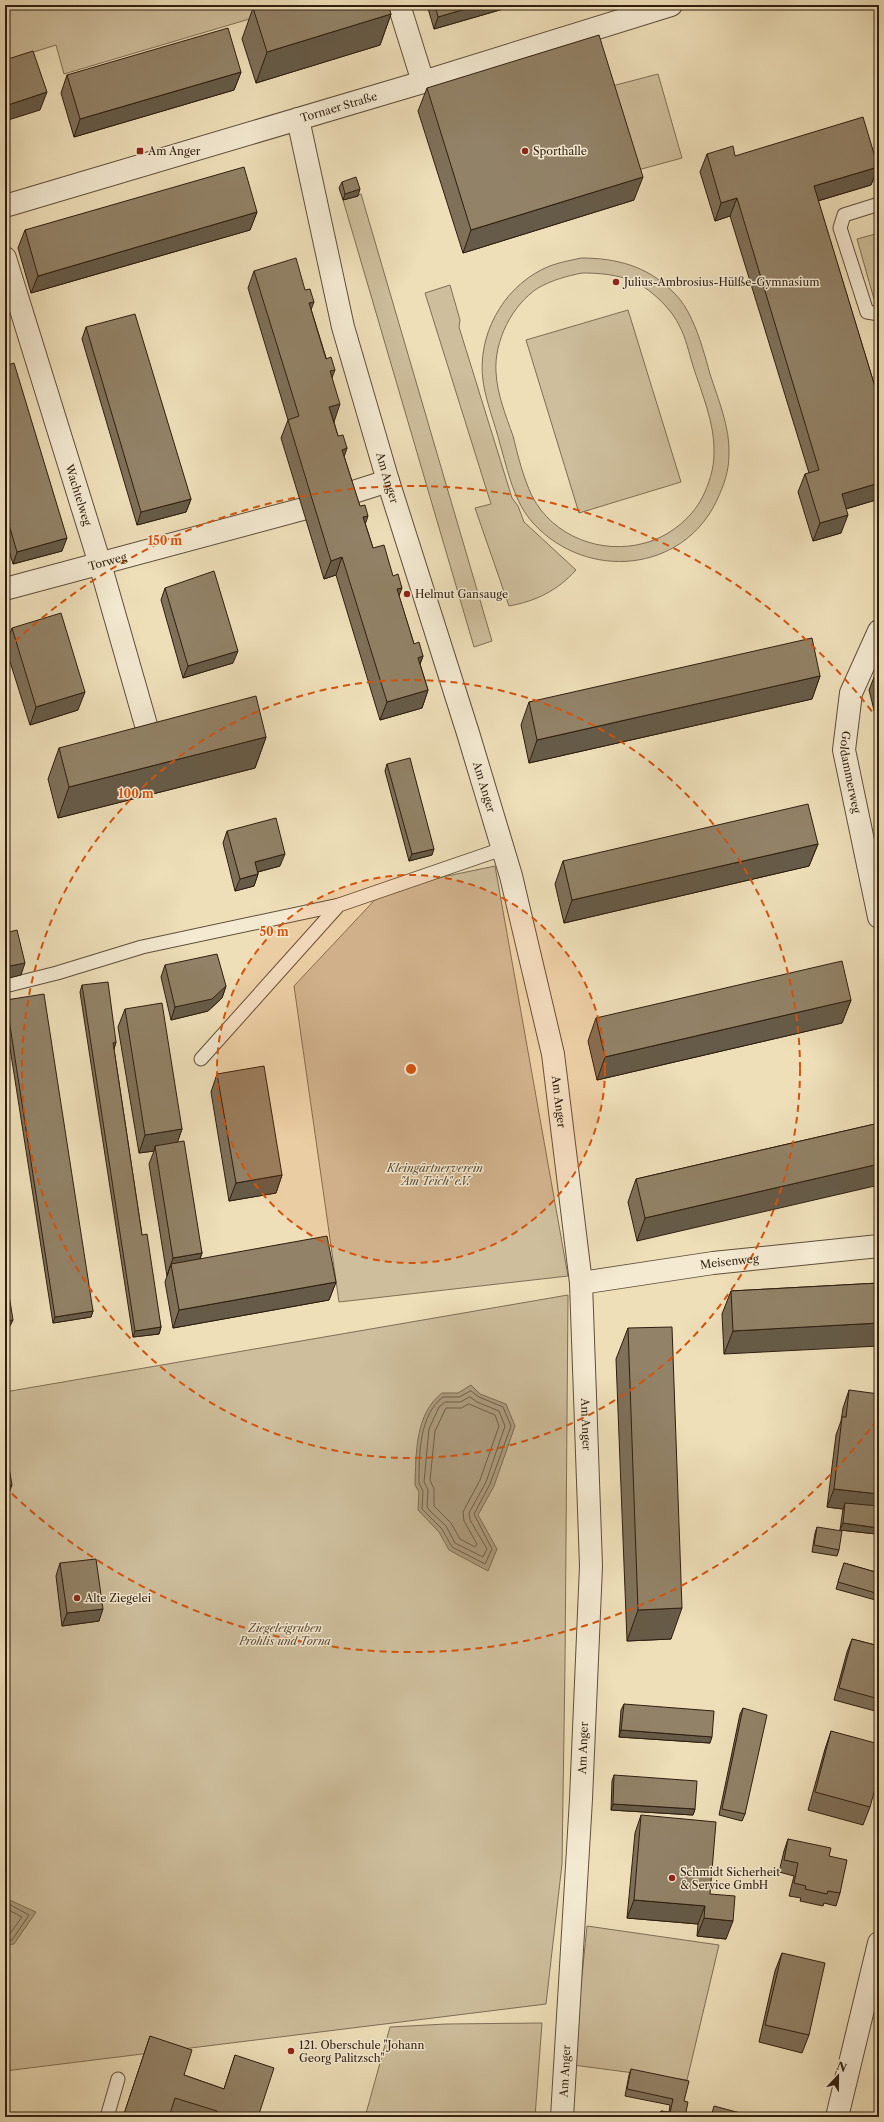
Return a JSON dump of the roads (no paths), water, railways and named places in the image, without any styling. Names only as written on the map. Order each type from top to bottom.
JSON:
[{"type":"street","points":[[398,5],[423,82]]},
{"type":"street","name":"Tornaer Straße","points":[[5,206],[423,82],[671,5]]},
{"type":"street","name":"Am Anger","points":[[298,119],[343,327],[388,481],[468,733],[511,876],[553,1054],[581,1283],[591,1566],[581,1799],[562,2117]]},
{"type":"street","name":"Wachtelweg","points":[[5,258],[100,564],[148,732]]},
{"type":"street","points":[[344,495],[388,481]]},
{"type":"street","name":"Torweg","points":[[5,589],[303,508]]},
{"type":"street","name":"Goldammerweg","points":[[879,631],[850,693],[844,750],[879,917]]},
{"type":"street","name":"Meisenweg","points":[[581,1283],[713,1263],[879,1246]]},
{"type":"street","points":[[837,2117],[874,1981],[879,1943]]},
{"type":"lane","points":[[879,204],[844,215],[840,228],[866,312],[879,314]]},
{"type":"lane","points":[[5,986],[57,973],[142,947],[339,906],[502,849]]},
{"type":"lane","points":[[201,1059],[339,906]]},
{"type":"lane","points":[[107,2117],[118,2079]]},
{"type":"water","points":[[471,1385],[480,1394],[506,1404],[515,1426],[494,1486],[478,1515],[497,1549],[488,1571],[449,1550],[439,1532],[418,1510],[419,1492],[415,1485],[417,1447],[422,1423],[427,1412],[433,1402],[442,1393],[458,1393]]},
{"type":"water","points":[[5,1898],[36,1912],[14,1944],[5,1945]]},
{"type":"place","name":"Am Anger","points":[[140,151]]},
{"type":"place","name":"Sporthalle","points":[[525,151]]},
{"type":"place","name":"Julius-Ambrosius-Hülße-Gymnasium","points":[[616,282]]},
{"type":"place","name":"Helmut Gansauge","points":[[407,594]]},
{"type":"place","name":"Alte Ziegelei","points":[[77,1598]]},
{"type":"place","name":"Schmidt Sicherheit & Service GmbH","points":[[672,1878]]},
{"type":"place","name":"121. Oberschule \"Johann Georg Palitzsch\"","points":[[291,2051]]},
{"type":"park label","name":"Kleingärtnerverein \"Am Teich\" e.V.","points":[[435,1174]]},
{"type":"park label","name":"Ziegeleigruben Prohlis und Torna","points":[[285,1634]]}]
